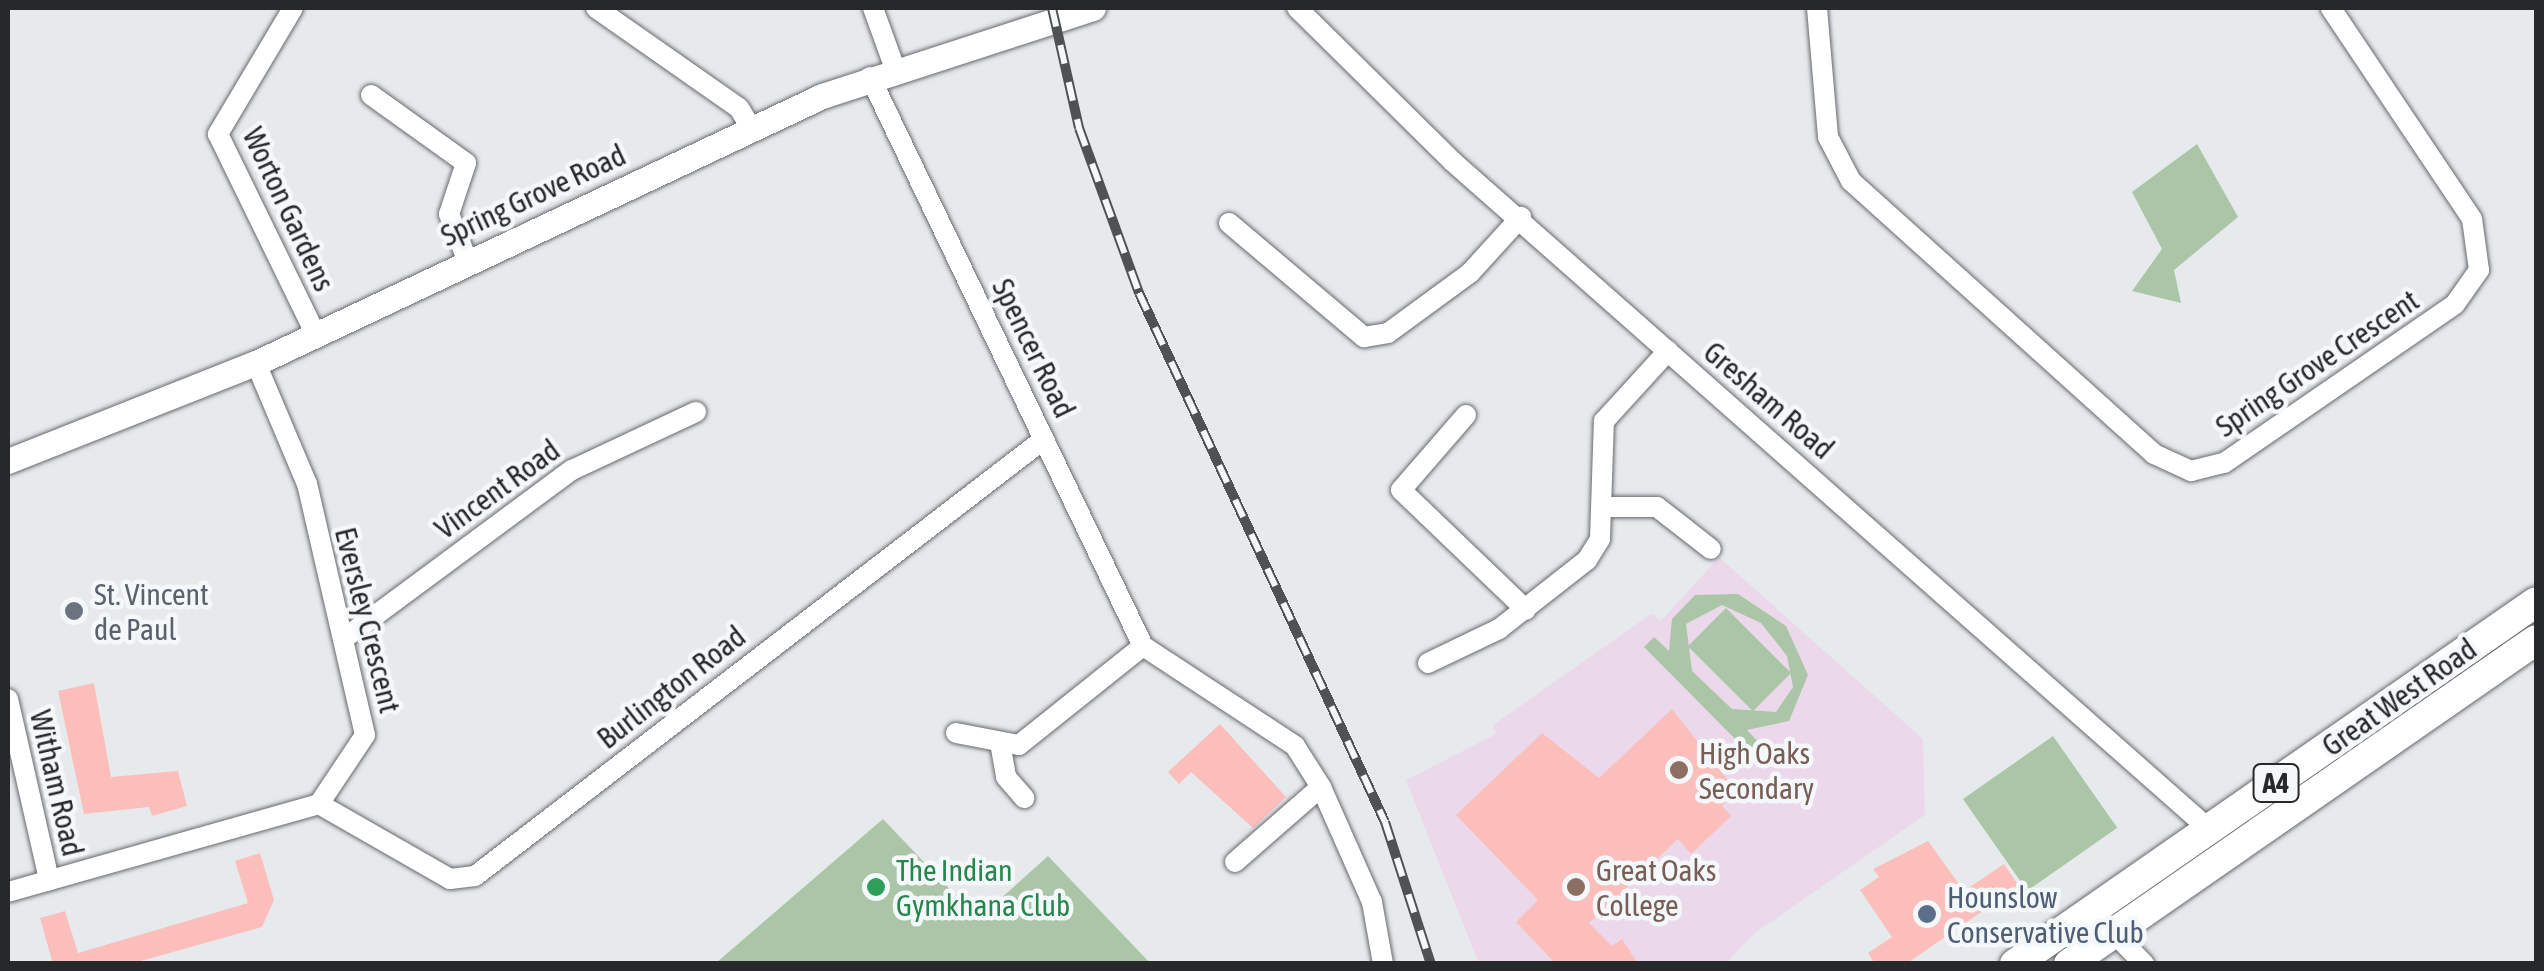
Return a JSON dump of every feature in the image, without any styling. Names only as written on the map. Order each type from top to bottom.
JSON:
[{"type":"highway","name":"Great West Road","points":[[2015,964],[2536,602]]},
{"type":"highway","name":"Great West Road","points":[[2069,964],[2536,640]]},
{"type":"main road","name":"Spring Grove Road","points":[[8,461],[256,363],[751,128],[882,71],[1093,8]]},
{"type":"street","name":"Worton Gardens","points":[[294,8],[218,134],[316,335]]},
{"type":"street","points":[[596,8],[739,108],[751,128]]},
{"type":"street","name":"Spencer Road","points":[[873,8],[882,71],[1044,439],[1143,646]]},
{"type":"street","name":"Gresham Road","points":[[1297,8],[1668,351],[2209,829]]},
{"type":"street","name":"Spring Grove Crescent","points":[[1818,8],[1828,137],[1851,181],[2154,454],[2192,471],[2224,462],[2455,304],[2479,270],[2472,219],[2331,8]]},
{"type":"street","points":[[371,94],[466,163],[449,214],[468,262]]},
{"type":"street","points":[[1229,223],[1364,338],[1388,333],[1470,272],[1521,217]]},
{"type":"street","points":[[1428,663],[1526,610],[1587,560],[1604,507],[1604,421],[1668,351]]},
{"type":"street","name":"Eversley Crescent","points":[[256,363],[291,433],[346,637],[365,736],[320,804]]},
{"type":"street","name":"Vincent Road","points":[[346,637],[572,470],[696,412]]},
{"type":"street","points":[[1466,415],[1400,490],[1526,610]]},
{"type":"street","name":"Burlington Road","points":[[320,804],[450,878],[474,876],[1044,439]]},
{"type":"street","points":[[1604,507],[1657,507],[1711,549]]},
{"type":"street","points":[[956,733],[1000,748],[1035,737],[1143,646],[1295,746],[1321,786],[1372,902],[1384,964]]},
{"type":"street","name":"Witham Road","points":[[8,698],[49,880]]},
{"type":"street","points":[[1000,748],[1006,777],[1024,798]]},
{"type":"street","points":[[1236,862],[1321,786]]},
{"type":"street","points":[[8,892],[320,804]]},
{"type":"street","points":[[2114,932],[2144,964]]},
{"type":"shaded area","name":"High Oaks Secondary","points":[[1719,557],[1923,739],[1925,815],[1755,933],[1726,963],[1479,964],[1406,780],[1496,734],[1493,725],[1651,614],[1661,621]]},
{"type":"green space","points":[[2197,144],[2238,217],[2174,270],[2181,303],[2132,291],[2162,249],[2132,192]]},
{"type":"green space","points":[[1738,594],[1786,626],[1808,675],[1789,721],[1747,730],[1761,745],[1751,755],[1644,647],[1654,637],[1669,651],[1672,619],[1695,595]],"holes":[[[1722,605],[1761,623],[1787,656],[1793,687],[1776,712],[1732,709],[1692,671],[1686,624]]]},
{"type":"green space","points":[[1726,608],[1791,673],[1753,711],[1688,646]]},
{"type":"green space","points":[[2053,736],[2117,828],[2027,891],[1963,799]]},
{"type":"green space","name":"The Indian Gymkhana Club","points":[[883,819],[978,919],[1048,856],[1150,963],[716,963]]},
{"type":"building","points":[[94,683],[111,777],[178,771],[187,806],[152,816],[149,807],[84,814],[58,691]]},
{"type":"building","points":[[1672,709],[1737,792],[1722,806],[1731,816],[1691,854],[1678,839],[1589,923],[1612,946],[1622,939],[1638,964],[1556,964],[1516,922],[1538,900],[1456,815],[1542,733],[1599,778]]},
{"type":"building","points":[[1220,724],[1286,797],[1253,828],[1191,772],[1179,784],[1168,772]]},
{"type":"building","name":"Hounslow Conservative Club","points":[[1928,841],[1964,891],[2004,864],[2019,886],[1906,964],[1875,964],[1868,953],[1892,937],[1860,890],[1879,877],[1873,869]]},
{"type":"building","points":[[260,853],[274,900],[262,927],[130,964],[53,964],[40,918],[65,911],[78,953],[248,903],[235,861]]},
{"type":"railway","points":[[1052,8],[1079,128],[1139,293],[1385,822],[1431,964]]},
{"type":"place","name":"St. Vincent de Paul","points":[[74,611]]},
{"type":"place","name":"High Oaks Secondary","points":[[1679,770]]},
{"type":"place","name":"The Indian Gymkhana Club","points":[[876,887]]},
{"type":"place","name":"Great Oaks College","points":[[1576,887]]},
{"type":"place","name":"Hounslow Conservative Club","points":[[1927,914]]}]
